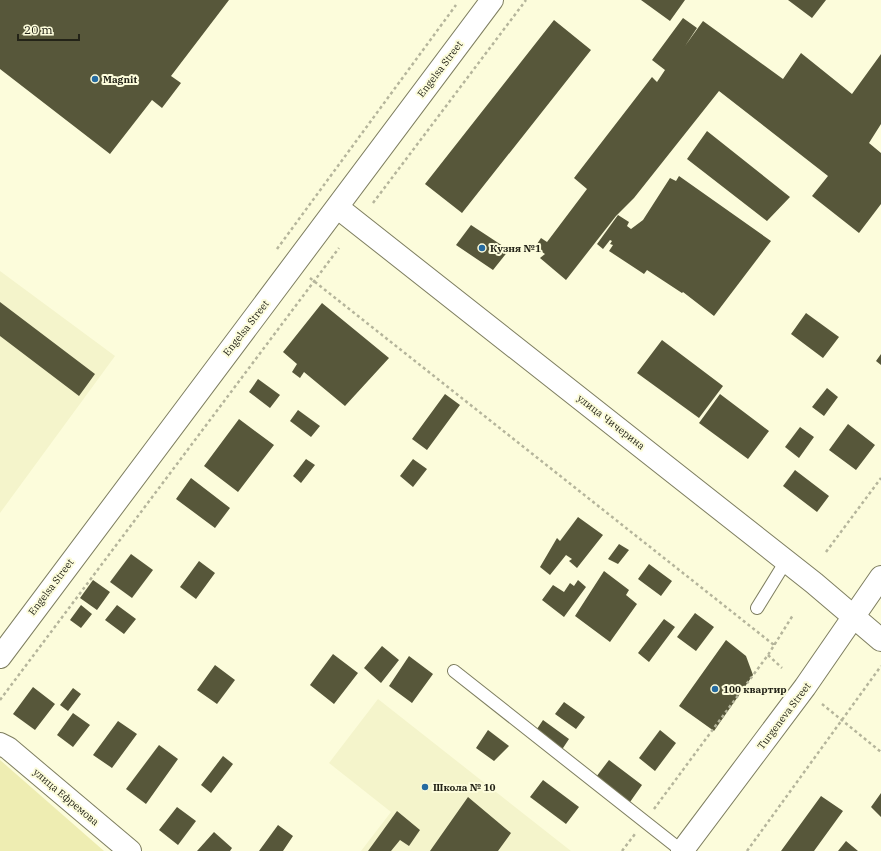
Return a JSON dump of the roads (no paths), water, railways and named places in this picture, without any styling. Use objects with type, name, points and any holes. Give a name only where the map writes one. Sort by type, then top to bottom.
[{"type":"street","name":"Engelsa Street","points":[[0,656],[492,0]]},
{"type":"street","name":"улица Чичерина","points":[[337,206],[786,561],[881,640]]},
{"type":"street","name":"Turgeneva Street","points":[[682,851],[805,687],[881,577]]},
{"type":"street","name":"улица Ефремова","points":[[3,743],[130,851]]},
{"type":"lane","points":[[757,608],[786,561]]},
{"type":"lane","points":[[454,671],[644,823],[682,851]]},
{"type":"place","name":"Magnit","points":[[95,79]]},
{"type":"place","name":"Кузня №1","points":[[482,248]]},
{"type":"place","name":"100 квартир","points":[[715,689]]},
{"type":"place","name":"Школа № 10","points":[[425,787]]}]
